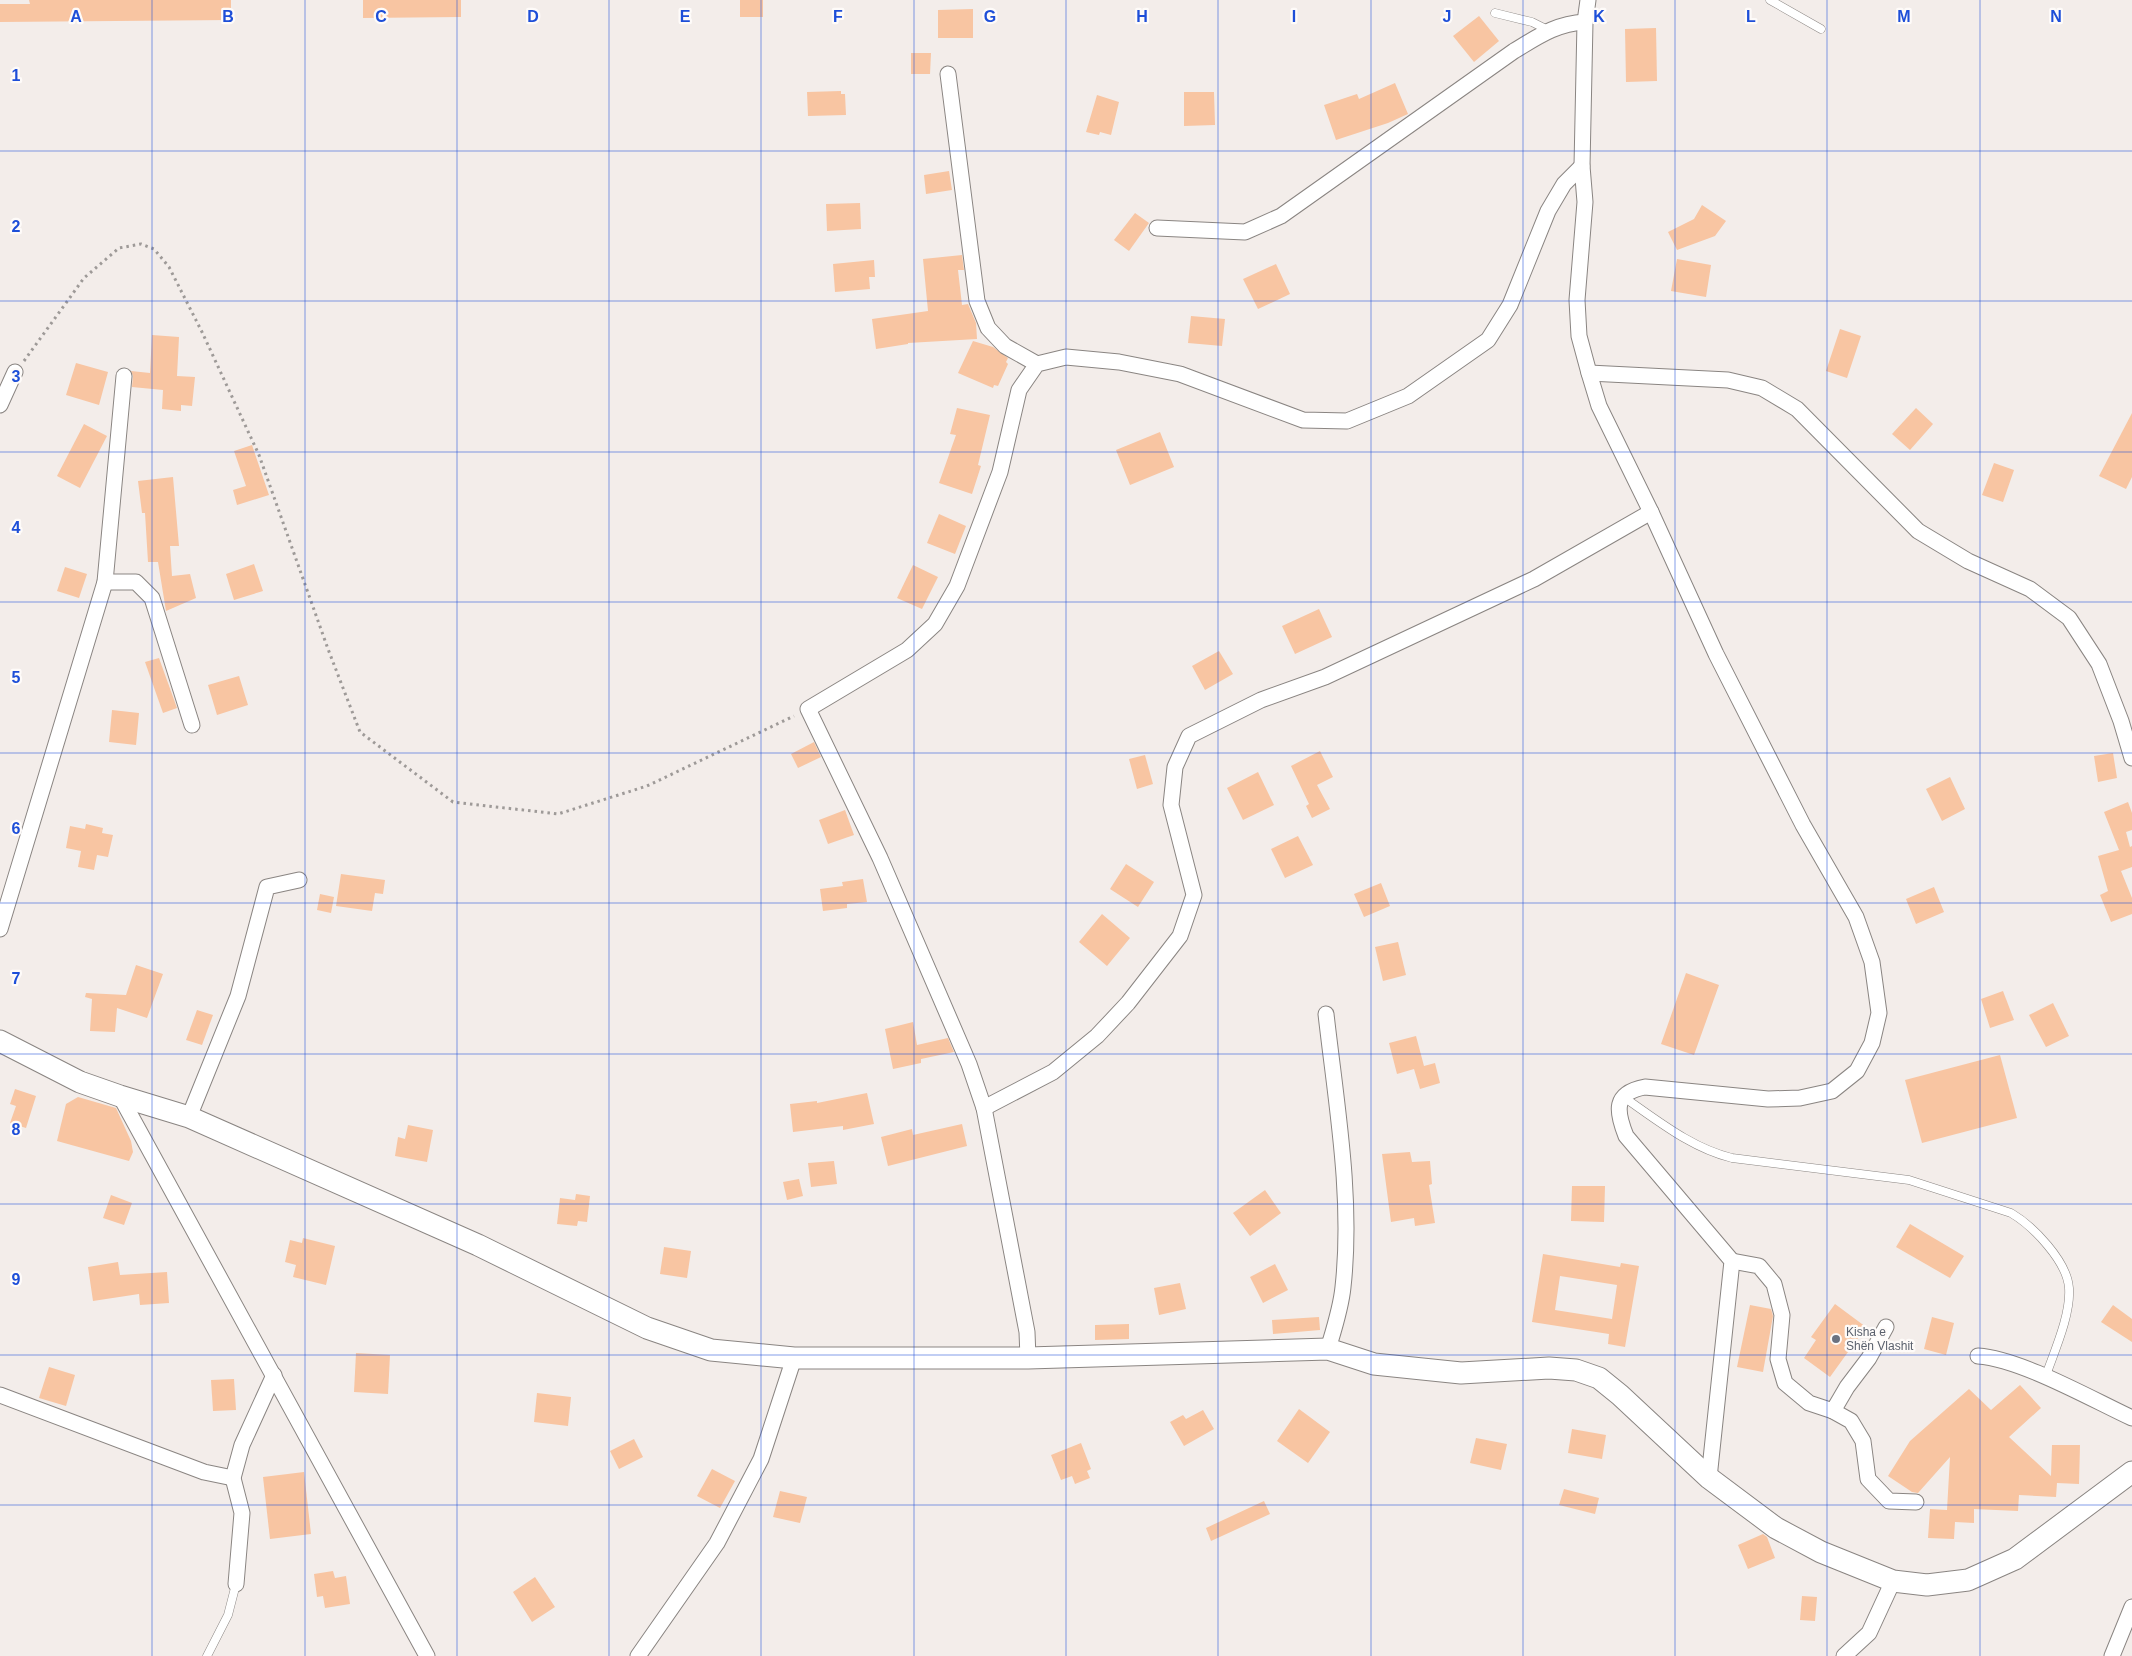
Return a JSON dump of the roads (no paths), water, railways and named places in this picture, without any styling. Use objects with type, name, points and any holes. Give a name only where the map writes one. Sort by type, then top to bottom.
[{"type":"street","points":[[1588,0],[1584,22],[1582,166],[1585,202],[1577,300],[1579,336],[1589,373],[1599,406],[1652,512],[1725,671],[1803,825],[1856,917],[1872,962],[1879,1014],[1872,1043],[1857,1070],[1832,1091],[1800,1098],[1768,1099],[1645,1087],[1632,1090],[1622,1096],[1619,1106],[1619,1118],[1626,1136],[1732,1261],[1759,1266],[1774,1284],[1782,1315],[1778,1358],[1785,1384],[1809,1403],[1833,1411],[1851,1421],[1862,1441],[1868,1479],[1889,1501],[1916,1502]]},
{"type":"street","points":[[1157,228],[1245,232],[1281,216],[1514,51],[1548,30],[1568,24],[1584,22]]},
{"type":"street","points":[[948,74],[977,301],[988,328],[1005,346],[1038,364]]},
{"type":"street","points":[[1028,1358],[1026,1332],[984,1108],[968,1064],[880,858],[808,709],[907,650],[935,624],[957,586],[1000,472],[1019,390],[1038,364],[1066,357],[1119,362],[1180,374],[1303,420],[1347,421],[1408,396],[1488,340],[1510,305],[1548,212],[1564,184],[1582,166]]},
{"type":"street","points":[[0,405],[16,372]]},
{"type":"street","points":[[1589,373],[1728,380],[1762,388],[1797,409],[1918,531],[1968,561],[2030,589],[2069,618],[2099,664],[2122,721],[2132,758]]},
{"type":"street","points":[[0,929],[105,582],[124,376]]},
{"type":"street","points":[[984,1108],[1053,1072],[1097,1036],[1128,1003],[1180,936],[1194,895],[1171,805],[1175,767],[1189,736],[1261,700],[1325,677],[1534,580],[1652,512]]},
{"type":"street","points":[[105,582],[136,582],[152,598],[192,725]]},
{"type":"street","points":[[189,1117],[238,996],[267,886],[299,880]]},
{"type":"street","points":[[1326,1014],[1344,1186],[1345,1261],[1343,1289],[1328,1349]]},
{"type":"street","points":[[0,1041],[80,1082],[189,1117],[478,1245],[647,1328],[711,1350],[794,1358],[1028,1358],[1328,1349],[1374,1364],[1461,1372],[1549,1368],[1576,1370],[1598,1378],[1620,1394],[1709,1478],[1776,1528],[1821,1552],[1893,1580],[1927,1585],[1968,1580],[2015,1559],[2132,1472]]},
{"type":"street","points":[[120,1096],[427,1656]]},
{"type":"street","points":[[1709,1478],[1732,1261]]},
{"type":"street","points":[[1833,1411],[1847,1387],[1869,1358],[1886,1327]]},
{"type":"street","points":[[1978,1356],[1992,1357],[2045,1378],[2132,1418]]},
{"type":"street","points":[[638,1656],[717,1543],[761,1459],[794,1358]]},
{"type":"street","points":[[236,1584],[242,1514],[233,1478],[242,1445],[274,1375]]},
{"type":"street","points":[[0,1395],[204,1472],[233,1478]]},
{"type":"street","points":[[1844,1656],[1869,1632],[1893,1580]]},
{"type":"street","points":[[2112,1656],[2132,1607]]},
{"type":"lane","points":[[1770,0],[1821,28]]},
{"type":"lane","points":[[1495,13],[1526,20],[1548,30]]},
{"type":"lane","points":[[1622,1096],[1697,1146],[1713,1153],[1732,1158],[1909,1180],[2011,1213],[2023,1220],[2051,1250],[2066,1277],[2069,1288],[2064,1324],[2045,1378]]},
{"type":"lane","points":[[207,1656],[228,1615],[236,1584]]},
{"type":"place","name":"Kisha e Shën Vlashit","points":[[1836,1339]]}]
